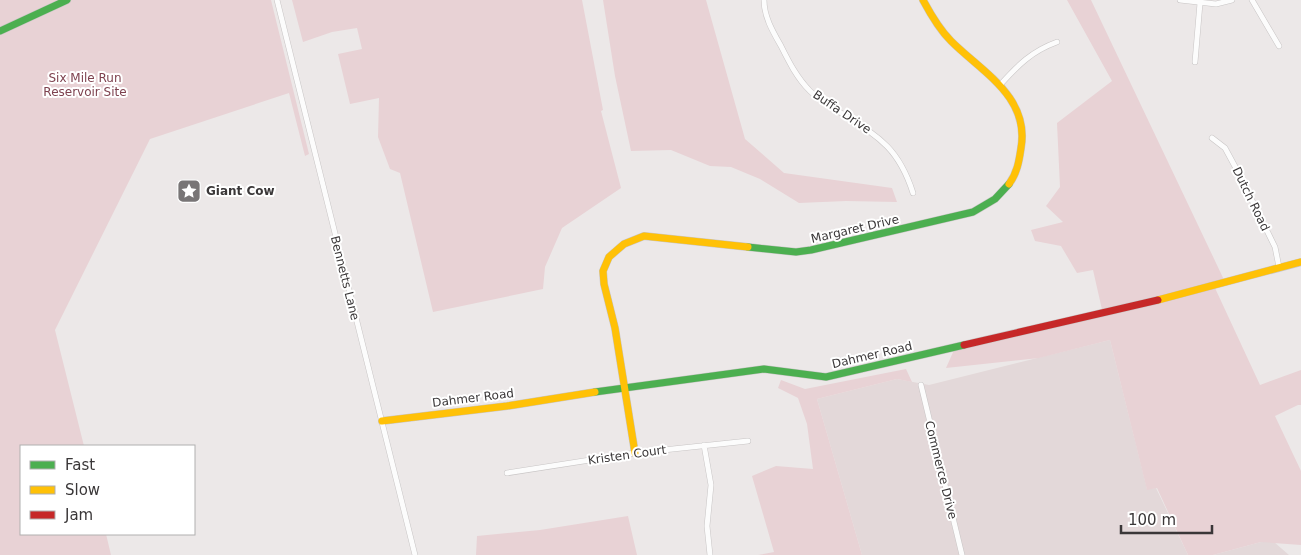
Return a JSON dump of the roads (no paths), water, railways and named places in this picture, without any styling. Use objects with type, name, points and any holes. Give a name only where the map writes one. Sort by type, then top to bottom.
[{"type":"street","points":[[0,31],[67,0]]},
{"type":"street","name":"Bennetts Lane","points":[[277,0],[415,555]]},
{"type":"street","name":"Buffa Drive","points":[[764,0],[766,17],[774,35],[800,79],[818,98],[879,136],[889,146],[903,168],[912,193]]},
{"type":"street","name":"Margaret Drive","points":[[635,453],[615,327],[603,273],[608,260],[620,246],[628,241],[644,236],[796,252],[973,212],[988,204],[1003,191],[1018,170],[1024,142],[1019,113],[1000,85],[948,38],[937,25],[923,0]]},
{"type":"street","points":[[1180,0],[1216,4],[1232,0]]},
{"type":"street","points":[[1252,0],[1279,46]]},
{"type":"street","points":[[1194,62],[1199,1]]},
{"type":"street","points":[[1000,85],[1030,54],[1057,42]]},
{"type":"street","name":"Dutch Road","points":[[1212,138],[1225,148],[1238,172],[1275,247],[1279,268]]},
{"type":"street","name":"Dahmer Road","points":[[382,421],[507,406],[625,387],[764,369],[826,377],[1157,300],[1301,262]]},
{"type":"street","name":"Commerce Drive","points":[[921,385],[962,555]]},
{"type":"street","name":"Kristen Court","points":[[507,473],[635,453],[748,441]]},
{"type":"street","points":[[704,446],[711,484],[707,526],[710,555]]},
{"type":"place","name":"Giant Cow","points":[[189,191]]},
{"type":"park label","name":"Six Mile Run Reservoir Site","points":[[85,85]]}]
